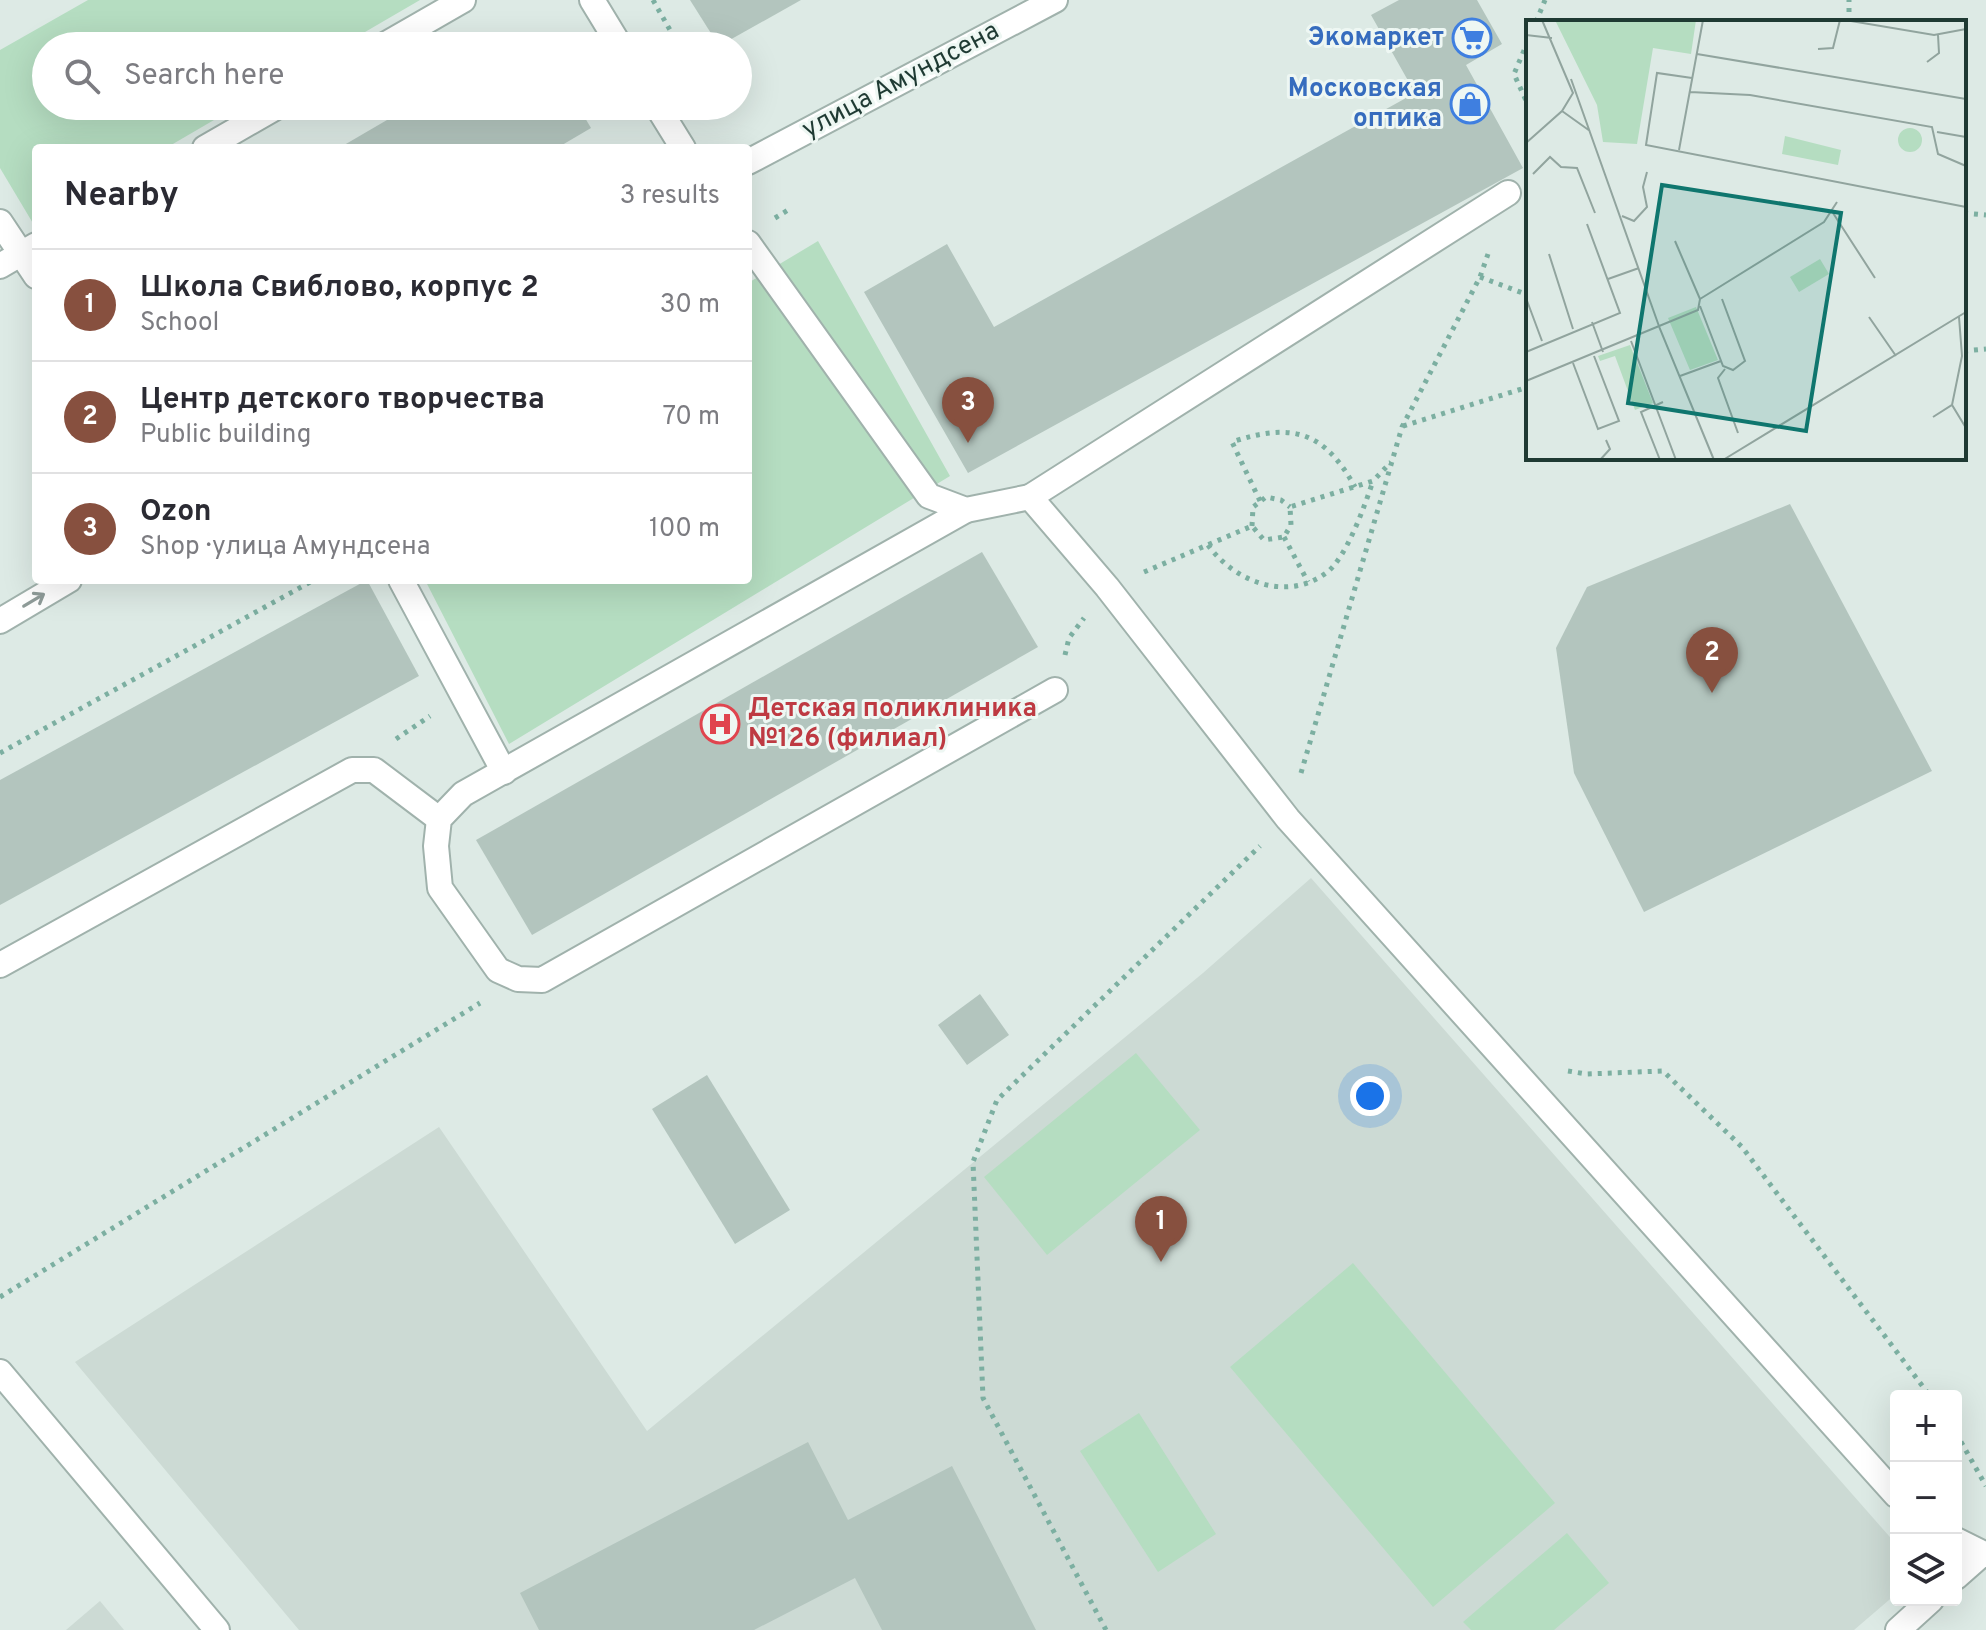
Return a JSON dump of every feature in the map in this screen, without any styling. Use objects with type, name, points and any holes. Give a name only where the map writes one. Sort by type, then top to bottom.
[{"type":"street","points":[[407,32],[463,0]]},
{"type":"street","points":[[592,0],[611,32]]},
{"type":"street","name":"улица Амундсена","points":[[752,160],[1055,0]]},
{"type":"street","points":[[212,144],[254,120]]},
{"type":"street","points":[[666,120],[681,144]]},
{"type":"street","points":[[1055,690],[542,980],[518,979],[498,970],[440,888],[436,846],[439,819],[463,794],[966,510],[1030,497],[1508,193]]},
{"type":"street","points":[[0,222],[32,271]]},
{"type":"street","points":[[752,249],[929,496],[966,510]]},
{"type":"street","points":[[1030,497],[1107,587],[1288,819],[1890,1488]]},
{"type":"street","points":[[0,621],[62,584]]},
{"type":"street","points":[[403,584],[504,772]]},
{"type":"street","points":[[0,965],[352,770],[374,770],[439,819]]},
{"type":"street","points":[[0,1372],[217,1630]]},
{"type":"street","points":[[1962,1543],[1984,1554],[1962,1572]]},
{"type":"street","points":[[1898,1630],[1924,1606]]},
{"type":"path","points":[[653,0],[671,32]]},
{"type":"path","points":[[1537,20],[1545,0]]},
{"type":"path","points":[[1526,46],[1514,74],[1526,101]]},
{"type":"path","points":[[1106,1630],[983,1398],[973,1162],[997,1100],[1288,819],[1402,427],[1480,277],[1508,193]]},
{"type":"path","points":[[1966,213],[1986,215]]},
{"type":"path","points":[[1480,277],[1526,294]]},
{"type":"path","points":[[1966,351],[1986,349]]},
{"type":"path","points":[[1402,427],[1526,388]]},
{"type":"path","points":[[1260,501],[1232,442],[1278,430],[1300,433],[1322,444],[1341,462],[1355,487]]},
{"type":"path","points":[[1208,545],[1222,564],[1246,581],[1284,587],[1308,582],[1328,573],[1360,521],[1373,481],[1392,461]]},
{"type":"path","points":[[1290,507],[1373,481]]},
{"type":"path","points":[[1266,497],[1281,500],[1290,507],[1291,525],[1284,537],[1264,540],[1252,526],[1253,507],[1266,497]]},
{"type":"path","points":[[1055,690],[1069,638],[1107,587],[1252,526]]},
{"type":"path","points":[[1284,537],[1308,582]]},
{"type":"path","points":[[0,753],[307,584]]},
{"type":"path","points":[[352,770],[437,711],[447,667]]},
{"type":"path","points":[[0,1297],[518,979]]},
{"type":"path","points":[[1504,1060],[1586,1074],[1663,1071],[1742,1147],[1925,1390]]},
{"type":"path","points":[[1962,1444],[1986,1486]]},
{"type":"shaded area","points":[[1311,878],[1890,1537],[1890,1599],[1854,1630],[299,1630],[75,1362],[439,1127],[647,1431],[1203,973]]},
{"type":"shaded area","points":[[100,1601],[124,1630],[66,1630]]},
{"type":"green space","points":[[88,0],[420,0],[365,32],[32,32],[32,120],[214,120],[173,144],[32,144],[32,222],[0,168],[0,50]]},
{"type":"green space","points":[[818,241],[950,476],[509,744],[427,584],[752,584],[752,281]]},
{"type":"green space","points":[[1136,1053],[1200,1130],[1047,1255],[984,1177]]},
{"type":"green space","points":[[1353,1263],[1555,1503],[1433,1607],[1230,1367]]},
{"type":"green space","points":[[1139,1413],[1216,1534],[1158,1572],[1080,1451]]},
{"type":"green space","points":[[1567,1533],[1609,1583],[1554,1630],[1471,1630],[1463,1622]]},
{"type":"building","points":[[690,0],[801,0],[744,32],[710,32]]},
{"type":"building","points":[[1399,0],[1477,0],[1502,44],[1466,65],[1523,168],[968,473],[864,292],[947,244],[994,327],[1415,93],[1371,15]]},
{"type":"building","points":[[387,120],[586,120],[591,128],[564,144],[346,144]]},
{"type":"building","points":[[1790,504],[1932,771],[1644,912],[1574,773],[1556,648],[1587,587]]},
{"type":"building","points":[[982,552],[1038,647],[532,935],[476,840]]},
{"type":"building","points":[[360,584],[369,584],[419,676],[0,905],[0,780]]},
{"type":"building","points":[[980,994],[1009,1035],[967,1065],[938,1025]]},
{"type":"building","points":[[707,1075],[790,1210],[735,1244],[652,1109]]},
{"type":"building","points":[[808,1442],[848,1520],[952,1466],[1036,1630],[882,1630],[855,1578],[754,1630],[539,1630],[520,1593]]},
{"type":"place","name":"Экомаркет","points":[[1472,38]]},
{"type":"place","name":"Московская оптика","points":[[1470,104]]},
{"type":"place","name":"Ozon","points":[[968,443]]},
{"type":"place","name":"Центр детского творчества","points":[[1712,693]]},
{"type":"place","name":"Детская поликлиника №126 (филиал)","points":[[720,724]]},
{"type":"place","name":"Школа Свиблово, корпус 2","points":[[1161,1262]]}]
